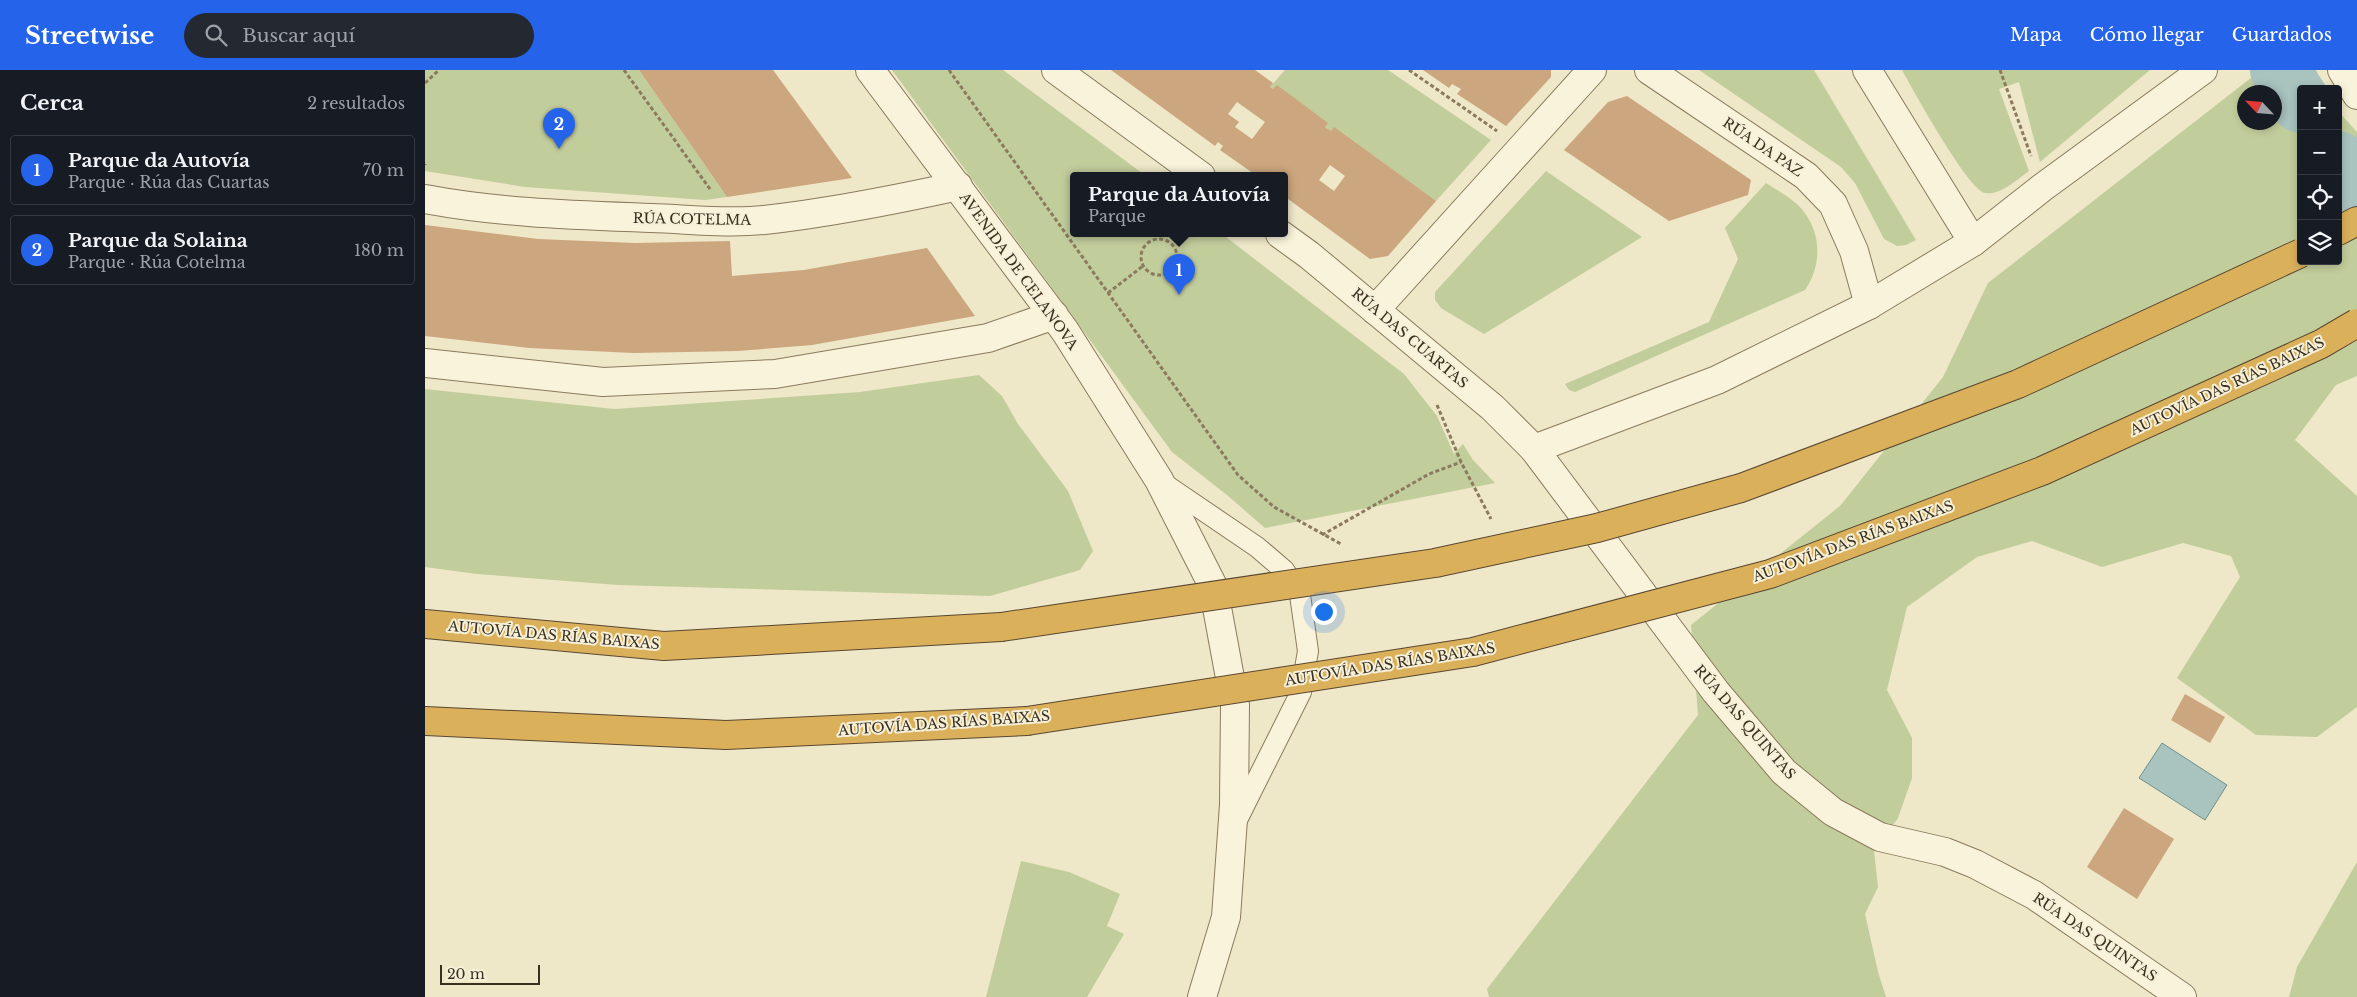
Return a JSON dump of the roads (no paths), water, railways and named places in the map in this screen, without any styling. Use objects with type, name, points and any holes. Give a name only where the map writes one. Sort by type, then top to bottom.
[{"type":"highway","points":[[2342,229],[2357,220]]},
{"type":"highway","name":"AUTOVÍA DAS RÍAS BAIXAS","points":[[425,624],[663,646],[1001,627],[1435,563],[1597,528],[1741,488],[2018,384],[2297,255]]},
{"type":"highway","name":"AUTOVÍA DAS RÍAS BAIXAS","points":[[425,722],[726,735],[1027,721],[1473,652],[1770,574],[2042,471],[2321,344],[2357,323]]},
{"type":"street","name":"AVENIDA DE CELANOVA","points":[[870,70],[1054,315],[1159,480],[1213,586],[1235,705],[1232,831],[1226,917],[1202,997]]},
{"type":"street","points":[[1056,70],[1196,172]]},
{"type":"street","points":[[1375,310],[1520,147],[1592,70]]},
{"type":"street","name":"RÚA DA PAZ","points":[[1649,70],[1806,176],[1833,204],[1854,251],[1869,305]]},
{"type":"street","points":[[1867,70],[1973,242]]},
{"type":"street","points":[[1534,449],[1717,380],[1869,305],[1973,242],[2203,70]]},
{"type":"street","points":[[2342,70],[2357,95]]},
{"type":"street","name":"RÚA COTELMA","points":[[425,199],[457,205],[549,214],[728,221],[762,220],[887,202],[957,186]]},
{"type":"street","name":"RÚA DAS CUARTAS","points":[[1284,237],[1309,254],[1493,408],[1534,449]]},
{"type":"street","points":[[425,363],[603,382],[775,374],[988,338],[1054,315]]},
{"type":"street","name":"RÚA DAS QUINTAS","points":[[1534,449],[1716,692],[1784,772],[1833,812],[1880,837],[1945,852],[1975,864],[2033,895],[2182,997]]},
{"type":"lane","points":[[1159,480],[1257,547],[1284,570],[1300,595],[1308,651],[1301,692],[1232,831]]},
{"type":"water","points":[[2162,743],[2227,785],[2205,820],[2139,778]]},
{"type":"waterway","points":[[2280,70],[2297,97]]},
{"type":"waterway","points":[[2342,167],[2357,190]]},
{"type":"place","name":"Parque da Solaina","points":[[559,149]]},
{"type":"place","name":"Parque da Autovía","points":[[1179,295]]}]
